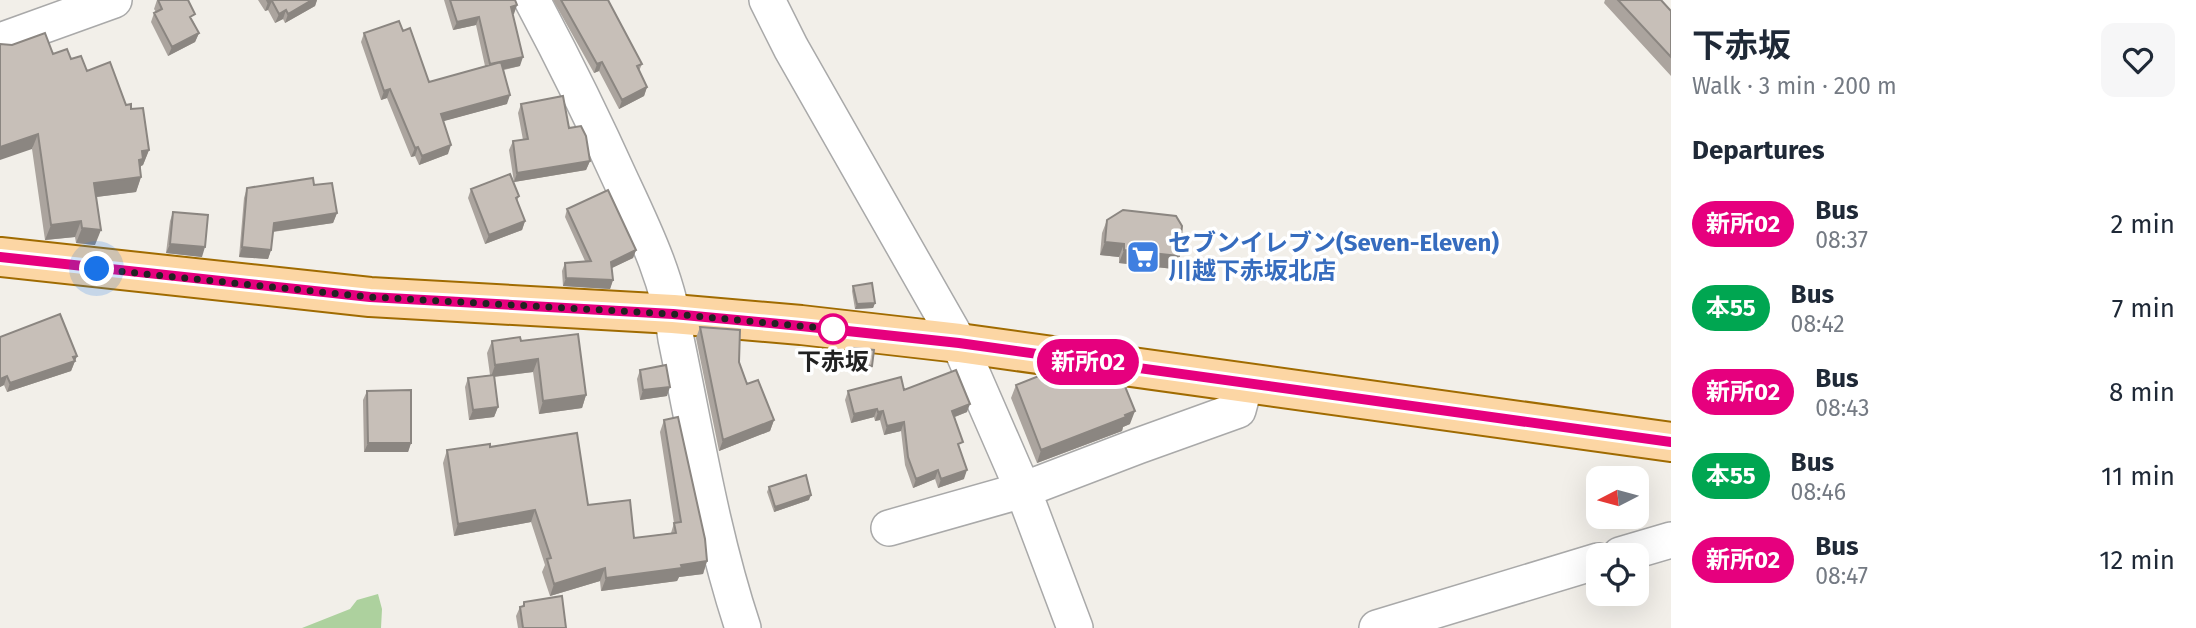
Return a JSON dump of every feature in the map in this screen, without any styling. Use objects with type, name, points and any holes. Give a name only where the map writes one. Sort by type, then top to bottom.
[{"type":"main road","points":[[0,257],[370,297],[673,314],[959,343],[1671,442]]},
{"type":"street","points":[[0,41],[114,0]]},
{"type":"street","points":[[532,0],[581,93],[664,281],[713,513],[743,628]]},
{"type":"street","points":[[767,0],[798,60],[959,343],[1023,490],[1076,628]]},
{"type":"street","points":[[889,528],[1023,490],[1238,410],[1245,384]]},
{"type":"street","points":[[1649,546],[1671,540]]},
{"type":"street","points":[[1377,628],[1586,565]]},
{"type":"green space","points":[[378,594],[382,609],[381,628],[302,628],[350,609],[357,600]]},
{"type":"building","points":[[158,0],[188,0],[195,14],[190,17],[199,33],[172,47],[154,13],[162,9]]},
{"type":"building","points":[[267,0],[312,0],[288,14],[286,10],[279,14],[272,1]]},
{"type":"building","points":[[450,0],[515,0],[517,5],[511,7],[523,57],[490,64],[479,17],[457,22]]},
{"type":"building","points":[[561,0],[608,0],[642,64],[637,66],[647,87],[622,100],[602,62],[597,64]]},
{"type":"building","points":[[1618,0],[1661,0],[1671,11],[1671,57]]},
{"type":"building","points":[[399,21],[403,31],[410,28],[429,82],[501,62],[510,95],[441,114],[451,145],[422,156],[418,147],[415,148],[390,89],[384,91],[364,33]]},
{"type":"building","points":[[45,33],[53,54],[67,49],[71,59],[81,56],[87,71],[110,62],[126,105],[131,104],[131,109],[143,108],[149,150],[142,151],[143,159],[139,160],[141,177],[94,183],[101,230],[82,228],[81,221],[51,225],[38,134],[0,147],[0,44],[12,45]]},
{"type":"building","points":[[563,96],[569,128],[581,126],[586,136],[590,161],[517,173],[513,141],[528,139],[521,104]]},
{"type":"building","points":[[510,174],[525,221],[489,235],[471,189]]},
{"type":"building","points":[[313,178],[314,185],[332,183],[337,213],[274,223],[271,250],[242,247],[247,188]]},
{"type":"building","points":[[608,190],[636,250],[611,262],[613,280],[566,278],[565,263],[591,261],[567,209]]},
{"type":"building","points":[[1123,210],[1176,216],[1182,226],[1179,256],[1124,250],[1124,244],[1105,242],[1107,220]]},
{"type":"building","points":[[173,212],[208,215],[205,247],[170,244]]},
{"type":"building","points":[[872,283],[875,303],[857,304],[853,286]]},
{"type":"building","points":[[60,314],[77,356],[73,357],[75,361],[10,383],[7,376],[0,379],[0,337]]},
{"type":"building","points":[[700,327],[740,330],[739,362],[747,384],[758,380],[774,420],[723,440]]},
{"type":"building","points":[[578,334],[586,395],[543,401],[538,359],[495,365],[492,341],[520,337],[521,341]]},
{"type":"building","points":[[853,348],[874,350],[872,366],[851,363]]},
{"type":"building","points":[[666,365],[670,387],[643,390],[640,370]]},
{"type":"building","points":[[1064,366],[1072,367],[1076,378],[1095,370],[1122,379],[1135,411],[1041,450],[1016,385]]},
{"type":"building","points":[[956,370],[970,404],[952,411],[963,442],[958,444],[967,470],[941,479],[938,470],[916,479],[908,457],[904,422],[887,426],[883,411],[878,412],[877,409],[854,414],[848,391],[901,377],[904,390]]},
{"type":"building","points":[[494,375],[498,407],[473,410],[468,378]]},
{"type":"building","points":[[411,390],[411,443],[368,443],[367,391]]},
{"type":"building","points":[[678,417],[705,539],[707,561],[681,565],[682,568],[606,578],[605,568],[554,584],[547,559],[551,558],[535,510],[458,524],[447,450],[490,444],[490,447],[577,433],[588,505],[630,500],[634,538],[676,533],[674,523],[681,522],[664,420]]},
{"type":"building","points":[[806,475],[811,495],[775,507],[769,487]]},
{"type":"building","points":[[562,596],[566,628],[523,628],[520,607],[524,606],[524,602]]},
{"type":"bus line","name":"新所02","points":[[0,257],[370,297],[673,314],[959,343],[1671,442]]},
{"type":"place","name":"セブンイレブン(Seven-Eleven) 川越下赤坂北店","points":[[1143,257]]},
{"type":"place","name":"下赤坂","points":[[833,329]]},
{"type":"route","points":[[97,269],[370,297],[673,314],[833,329]]}]
